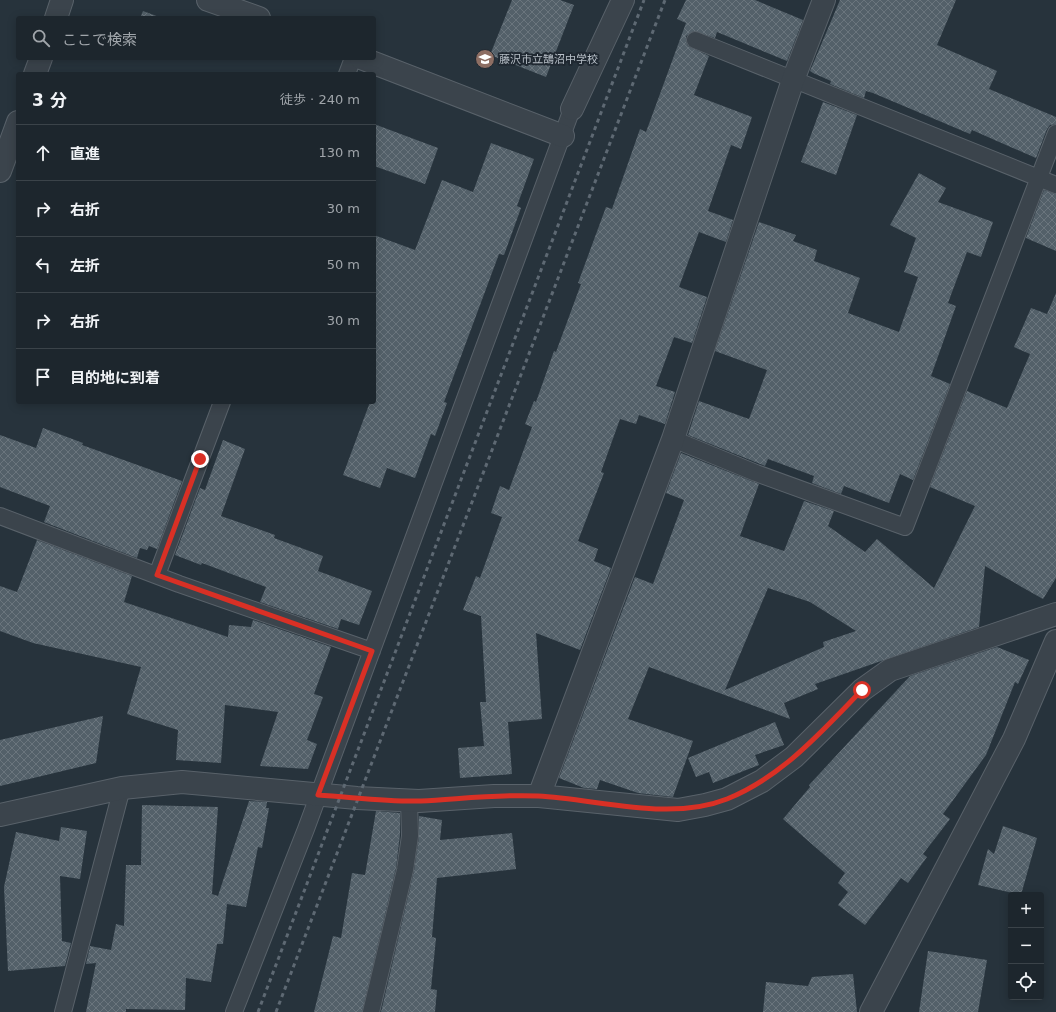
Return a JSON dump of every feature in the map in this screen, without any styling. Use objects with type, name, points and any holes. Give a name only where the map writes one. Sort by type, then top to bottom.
[{"type":"street","points":[[57,16],[62,0]]},
{"type":"street","points":[[208,0],[253,16]]},
{"type":"street","points":[[572,109],[624,0]]},
{"type":"street","points":[[539,796],[672,439],[793,80],[824,0]]},
{"type":"street","points":[[36,72],[40,60]]},
{"type":"street","points":[[366,60],[563,136]]},
{"type":"street","points":[[0,171],[16,127]]},
{"type":"street","points":[[0,815],[122,788],[182,782],[318,795],[409,800],[494,796],[539,796],[678,810],[727,799],[762,781],[794,757],[862,690],[890,670],[1056,614]]},
{"type":"street","points":[[871,1012],[1014,739],[1056,642]]},
{"type":"lane","points":[[695,40],[1056,185]]},
{"type":"lane","points":[[348,72],[352,60]]},
{"type":"lane","points":[[234,1012],[372,651],[572,109]]},
{"type":"lane","points":[[672,439],[756,473],[905,526],[1056,133]]},
{"type":"lane","points":[[157,575],[221,404]]},
{"type":"lane","points":[[0,516],[157,575],[372,651]]},
{"type":"lane","points":[[64,1012],[122,788]]},
{"type":"lane","points":[[371,1012],[405,870],[410,836],[409,800]]},
{"type":"building","points":[[512,0],[560,0],[574,5],[546,77],[490,55]]},
{"type":"building","points":[[686,0],[755,0],[803,20],[787,61],[717,32],[715,38],[694,31],[686,36],[688,46],[709,56],[694,95],[752,117],[741,149],[731,145],[708,211],[733,220],[726,242],[699,232],[679,287],[707,297],[692,343],[674,337],[656,386],[675,392],[665,424],[639,415],[636,424],[620,419],[601,472],[604,473],[578,541],[598,549],[594,561],[611,568],[580,650],[536,633],[542,719],[508,722],[512,774],[460,778],[458,748],[484,746],[480,702],[486,702],[481,616],[463,610],[476,576],[480,578],[502,517],[491,513],[500,486],[509,490],[532,427],[525,424],[534,401],[536,402],[554,351],[556,352],[581,284],[578,283],[606,207],[612,209],[640,129],[646,132],[686,23],[677,19]]},
{"type":"building","points":[[840,0],[956,0],[937,45],[997,71],[989,89],[1056,117],[1056,124],[1050,125],[1047,129],[1036,158],[972,130],[970,134],[873,93],[866,91],[864,98],[830,84],[831,81],[810,71]]},
{"type":"building","points":[[143,11],[157,16],[141,16]]},
{"type":"building","points":[[823,102],[857,115],[836,175],[801,162]]},
{"type":"building","points":[[376,125],[438,148],[425,184],[376,167]]},
{"type":"building","points":[[491,143],[534,159],[517,206],[521,208],[504,255],[499,254],[444,402],[447,403],[435,436],[431,434],[415,478],[387,468],[380,488],[343,475],[369,404],[376,404],[376,236],[415,250],[442,180],[473,192]]},
{"type":"building","points":[[919,173],[946,188],[938,202],[993,222],[981,257],[967,252],[948,303],[956,306],[931,376],[950,384],[913,480],[900,474],[889,503],[844,486],[841,494],[812,483],[814,476],[768,459],[765,466],[688,435],[699,401],[749,419],[767,370],[715,351],[759,222],[796,235],[793,241],[817,250],[814,261],[860,278],[848,313],[899,332],[918,277],[904,272],[916,238],[890,225]]},
{"type":"building","points":[[1044,190],[1056,194],[1056,251],[1026,238]]},
{"type":"building","points":[[1056,293],[1056,578],[1043,599],[985,566],[979,627],[815,684],[818,689],[784,703],[790,719],[649,667],[628,719],[693,741],[673,797],[638,793],[600,780],[597,789],[584,788],[559,778],[635,577],[653,584],[684,500],[666,493],[681,453],[759,484],[740,536],[784,551],[804,501],[834,511],[828,526],[865,552],[877,539],[934,588],[975,506],[930,487],[967,391],[1007,408],[1030,354],[1014,347],[1031,308],[1047,314]],"holes":[[[768,588],[810,602],[856,631],[823,642],[824,647],[725,690]]]},
{"type":"building","points":[[43,428],[83,443],[82,445],[182,481],[157,549],[149,546],[147,550],[140,548],[137,558],[44,522],[50,506],[0,487],[0,435],[36,448]]},
{"type":"building","points":[[223,440],[245,449],[221,516],[275,535],[274,538],[323,556],[318,571],[372,591],[359,625],[341,619],[338,629],[260,602],[266,587],[202,563],[201,565],[175,555],[200,488],[205,490]]},
{"type":"building","points":[[37,540],[132,576],[124,602],[228,637],[229,625],[251,627],[253,620],[331,647],[314,694],[323,697],[307,740],[317,744],[308,769],[260,766],[278,712],[225,705],[221,763],[176,760],[178,730],[127,714],[141,667],[33,643],[0,631],[0,586],[17,592]]},
{"type":"building","points":[[997,647],[1029,660],[1018,684],[1015,682],[986,755],[943,814],[950,819],[923,854],[927,857],[908,883],[901,878],[865,925],[838,905],[848,892],[838,883],[845,873],[783,819],[810,787],[809,785],[910,676]]},
{"type":"building","points":[[103,716],[96,763],[0,786],[0,740]]},
{"type":"building","points":[[775,722],[784,745],[755,755],[759,765],[713,783],[709,772],[696,777],[688,758]]},
{"type":"building","points":[[249,801],[267,802],[266,808],[269,808],[262,848],[258,847],[246,907],[227,904],[223,944],[217,944],[211,982],[186,978],[185,1010],[126,1009],[126,1012],[86,1012],[96,963],[86,964],[90,946],[111,950],[116,924],[124,926],[126,865],[141,865],[142,805],[218,807],[212,894],[218,896]]},
{"type":"building","points":[[376,811],[400,813],[400,835],[396,868],[362,1012],[314,1012],[333,936],[341,938],[352,873],[365,875]]},
{"type":"building","points":[[419,816],[442,820],[440,840],[512,833],[516,869],[437,878],[432,937],[436,938],[431,989],[437,990],[435,1012],[381,1012],[414,871],[419,837]]},
{"type":"building","points":[[1003,826],[1037,838],[1022,892],[1008,892],[978,885],[988,849],[994,854]]},
{"type":"building","points":[[61,827],[87,831],[80,879],[60,876],[62,941],[71,943],[65,966],[8,971],[4,887],[16,832],[59,841]]},
{"type":"building","points":[[928,951],[987,960],[978,1012],[919,1012]]},
{"type":"building","points":[[853,974],[857,1012],[763,1012],[766,982],[808,986],[812,977]]},
{"type":"railway","points":[[258,1012],[644,0]]},
{"type":"railway","points":[[276,1012],[665,0]]},
{"type":"place","name":"藤沢市立鵠沼中学校","points":[[485,59]]},
{"type":"route","points":[[200,459],[157,575],[372,651],[318,795],[419,801],[494,796],[539,796],[678,810],[705,805],[727,799],[762,781],[794,757],[862,690]]}]
